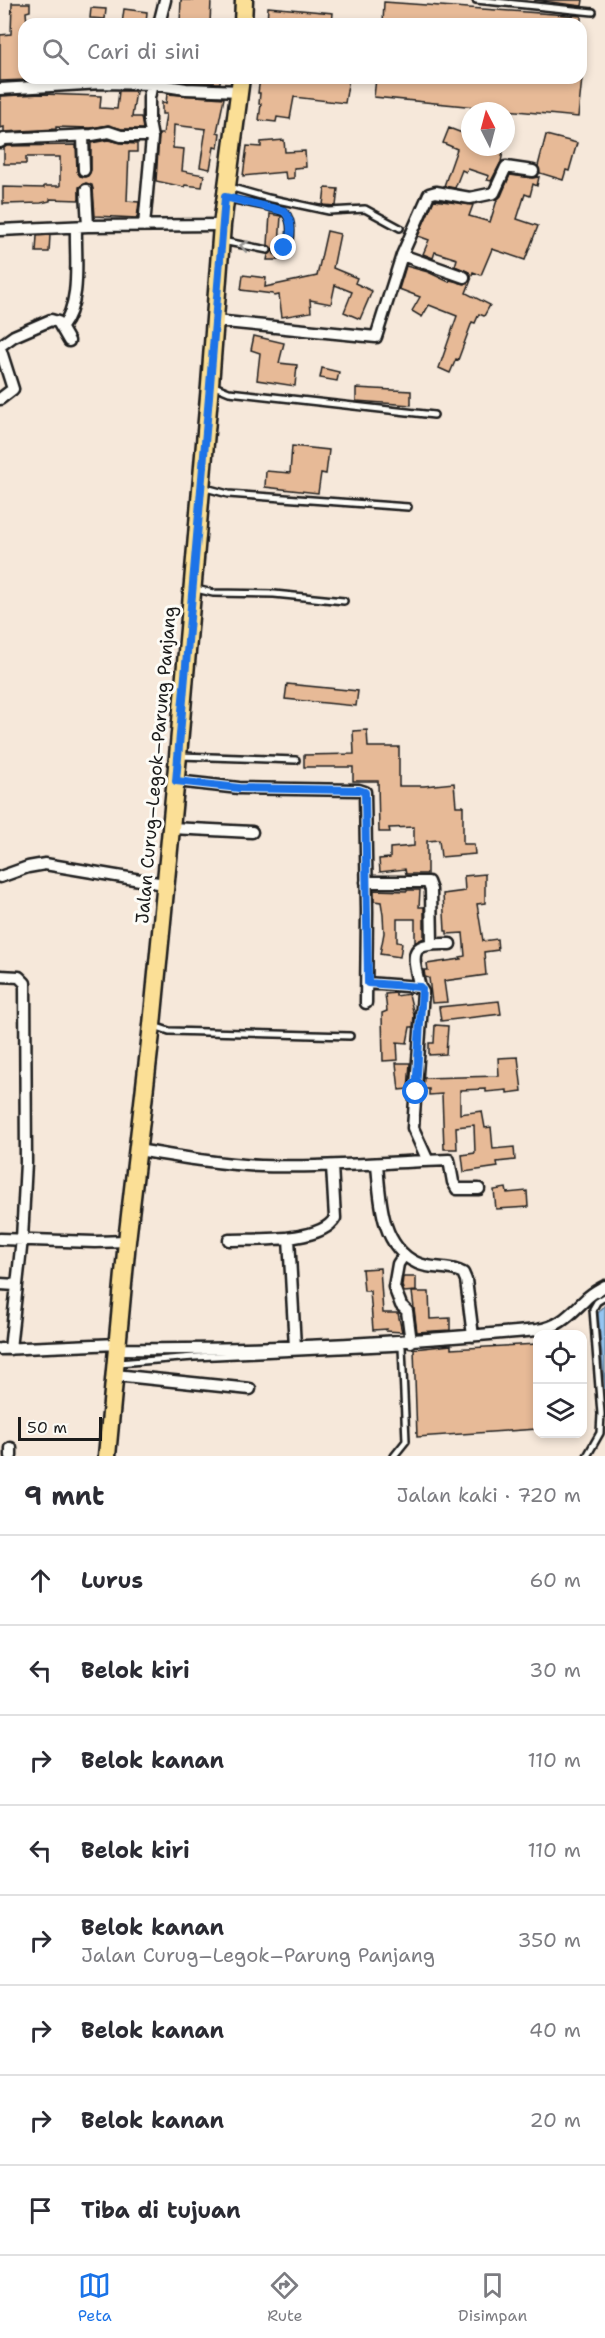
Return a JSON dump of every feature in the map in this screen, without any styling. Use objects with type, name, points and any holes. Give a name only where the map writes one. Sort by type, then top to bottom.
[{"type":"main road","points":[[243,18],[244,0]]},
{"type":"main road","name":"Jalan Curug–Legok–Parung Panjang","points":[[107,1456],[127,1241],[152,1025],[164,884],[176,781],[225,192],[241,85]]},
{"type":"street","points":[[160,18],[165,0]]},
{"type":"street","points":[[0,89],[32,84]]},
{"type":"street","points":[[144,226],[151,136],[149,98],[152,84]]},
{"type":"street","points":[[165,84],[186,89],[241,85]]},
{"type":"street","points":[[0,142],[4,139],[83,136],[109,132],[121,136],[151,136]]},
{"type":"street","points":[[83,136],[84,170]]},
{"type":"street","points":[[216,321],[376,337],[402,255],[429,194],[436,192],[470,198],[491,195],[496,192],[506,167],[533,171]]},
{"type":"street","points":[[86,190],[88,226]]},
{"type":"street","points":[[0,230],[144,226],[221,233]]},
{"type":"street","points":[[62,327],[69,319],[73,298],[76,228]]},
{"type":"street","points":[[402,255],[464,277]]},
{"type":"street","points":[[0,399],[14,389],[0,347],[14,336],[51,320],[55,320],[62,327],[69,341]]},
{"type":"street","points":[[176,781],[239,788],[359,790],[365,792],[368,983],[366,1003]]},
{"type":"street","points":[[171,828],[252,832]]},
{"type":"street","points":[[0,877],[28,867],[45,864],[164,884]]},
{"type":"street","points":[[366,882],[428,882],[431,890],[432,944]]},
{"type":"street","points":[[428,1161],[413,1128],[423,992],[420,987],[415,957],[421,946],[450,944]]},
{"type":"street","points":[[0,976],[19,977],[25,982],[26,1162],[22,1239],[5,1349],[117,1358],[250,1389]]},
{"type":"street","points":[[368,983],[420,987]]},
{"type":"street","points":[[138,1150],[226,1164],[333,1166],[449,1160],[453,1182],[457,1189],[479,1189]]},
{"type":"street","points":[[377,1164],[383,1217],[396,1244],[404,1255],[417,1263],[463,1273],[466,1280],[473,1336]]},
{"type":"street","points":[[229,1240],[289,1238],[315,1232],[333,1222],[335,1218],[333,1166]]},
{"type":"street","points":[[289,1238],[295,1347]]},
{"type":"street","points":[[0,1239],[127,1241]]},
{"type":"street","points":[[404,1255],[398,1264],[394,1287],[401,1305],[407,1311],[411,1342]]},
{"type":"street","points":[[0,1284],[16,1285]]},
{"type":"street","points":[[117,1358],[202,1350],[411,1342],[549,1328],[567,1318],[586,1298],[605,1286]]},
{"type":"lane","points":[[476,0],[593,12]]},
{"type":"lane","points":[[225,192],[268,198],[329,211],[365,209],[400,228]]},
{"type":"lane","points":[[225,192],[284,211],[290,221],[290,237],[288,244],[278,251]]},
{"type":"lane","points":[[221,233],[268,250]]},
{"type":"lane","points":[[210,385],[229,392],[434,415]]},
{"type":"lane","points":[[201,486],[228,494],[408,507]]},
{"type":"lane","points":[[191,587],[213,593],[274,594],[344,601]]},
{"type":"lane","points":[[178,756],[296,760]]},
{"type":"lane","points":[[152,1025],[169,1031],[350,1036]]},
{"type":"lane","points":[[587,1456],[600,1433],[601,1414],[593,1309],[597,1302],[605,1298]]},
{"type":"lane","points":[[117,1358],[145,1362],[194,1356],[402,1347],[406,1441],[394,1456]]},
{"type":"water","points":[[605,1305],[605,1390],[598,1313]]},
{"type":"building","points":[[181,0],[211,0],[210,18],[180,18]]},
{"type":"building","points":[[534,0],[583,0],[582,6]]},
{"type":"building","points":[[384,2],[581,16],[581,18],[383,18]]},
{"type":"building","points":[[12,3],[30,3],[30,11],[26,12],[26,18],[18,18],[18,80],[0,81],[0,35],[11,34]]},
{"type":"building","points":[[268,7],[333,13],[333,18],[267,18]]},
{"type":"building","points":[[91,8],[106,9],[105,18],[90,18]]},
{"type":"building","points":[[124,9],[147,12],[146,18],[123,18]]},
{"type":"building","points":[[259,84],[348,84],[345,103],[294,97],[290,119],[277,117],[276,122],[259,120],[261,104],[259,104],[260,93],[258,93]]},
{"type":"building","points":[[375,84],[581,84],[578,117],[515,111],[515,102],[461,102],[461,106],[374,97]]},
{"type":"building","points":[[119,91],[136,91],[132,117],[141,117],[143,129],[122,129],[108,125],[91,128],[56,127],[56,129],[4,132],[4,127],[0,128],[0,96],[42,94],[101,96],[100,108],[117,109]]},
{"type":"building","points":[[167,94],[224,98],[217,132],[220,133],[218,148],[214,147],[210,169],[200,167],[206,129],[174,125],[173,148],[184,149],[182,171],[204,175],[202,187],[185,185],[184,187],[156,181],[159,134],[163,134],[166,114],[162,114],[162,102],[166,103]]},
{"type":"building","points":[[449,128],[461,133],[461,156],[502,156],[491,181],[487,180],[489,176],[468,169],[466,172],[462,170],[455,188],[444,186],[457,149],[443,143]]},
{"type":"building","points":[[546,135],[577,143],[569,171],[566,170],[563,180],[540,173],[538,166]]},
{"type":"building","points":[[108,140],[137,144],[137,152],[129,152],[127,201],[139,202],[137,218],[95,216],[92,185],[86,183],[79,187],[79,200],[50,199],[50,201],[41,203],[3,204],[3,187],[60,186],[60,157],[26,157],[26,164],[4,164],[4,148],[7,146],[76,145],[77,171],[80,176],[85,177],[91,170],[91,143]]},
{"type":"building","points":[[284,140],[285,152],[305,151],[306,167],[294,168],[294,178],[286,179],[285,172],[243,176],[247,146],[261,147],[261,142]]},
{"type":"building","points":[[510,175],[539,177],[537,186],[533,184],[530,196],[525,194],[517,219],[538,226],[525,260],[492,249],[481,275],[473,272],[471,278],[469,272],[455,266],[457,259],[435,252],[433,258],[423,254],[429,240],[418,236],[434,200],[473,205],[469,216],[490,222],[497,200]]},
{"type":"building","points":[[325,188],[338,189],[336,206],[323,205]]},
{"type":"building","points":[[270,214],[281,216],[279,245],[273,250],[268,245]]},
{"type":"building","points":[[327,231],[340,234],[333,268],[357,278],[355,283],[372,291],[360,319],[344,312],[352,292],[335,285],[331,304],[310,300],[311,312],[282,317],[279,295],[241,290],[243,275],[266,278],[265,287],[317,276]]},
{"type":"building","points":[[50,235],[49,252],[36,252],[37,236]]},
{"type":"building","points":[[273,250],[278,260],[267,260],[268,255]]},
{"type":"building","points":[[406,266],[428,272],[449,282],[450,280],[465,284],[471,280],[466,293],[490,305],[484,316],[479,314],[475,323],[472,322],[458,360],[456,359],[450,373],[439,368],[457,316],[429,305],[422,317],[412,311],[420,297],[399,289]]},
{"type":"building","points":[[254,336],[284,343],[279,363],[297,365],[295,386],[257,380],[260,353],[251,350]]},
{"type":"building","points":[[322,368],[339,372],[337,381],[320,378]]},
{"type":"building","points":[[356,388],[411,391],[411,405],[356,401]]},
{"type":"building","points":[[292,446],[329,450],[326,474],[321,473],[318,493],[265,487],[266,471],[290,473]]},
{"type":"building","points":[[287,684],[358,691],[356,706],[285,699]]},
{"type":"building","points":[[367,730],[368,747],[399,747],[399,786],[454,783],[456,806],[463,806],[463,844],[474,844],[475,854],[441,857],[439,840],[427,841],[427,874],[406,874],[405,869],[380,872],[379,859],[390,858],[390,848],[414,846],[414,827],[389,828],[390,832],[379,832],[378,781],[353,781],[353,767],[304,767],[304,755],[354,754],[353,731]]},
{"type":"building","points":[[485,874],[485,903],[477,904],[483,941],[497,939],[498,950],[484,952],[486,975],[444,981],[447,1002],[432,1003],[429,978],[425,977],[424,970],[428,970],[427,964],[461,959],[460,957],[465,956],[463,933],[447,934],[445,931],[443,894],[465,891],[464,876]]},
{"type":"building","points":[[374,890],[420,890],[419,907],[424,907],[424,938],[415,943],[415,919],[397,919],[397,942],[402,943],[400,957],[380,954],[384,933],[383,915],[381,902],[374,901]]},
{"type":"building","points":[[396,993],[396,996],[409,994],[414,1015],[413,1027],[410,1027],[407,1043],[397,1042],[398,1060],[383,1061],[382,1013],[387,1011],[385,994]]},
{"type":"building","points":[[499,1001],[501,1014],[441,1021],[439,1007]]},
{"type":"building","points":[[435,1025],[448,1026],[446,1054],[429,1055],[429,1043],[434,1043]]},
{"type":"building","points":[[518,1057],[522,1091],[507,1093],[507,1090],[486,1092],[486,1089],[460,1090],[460,1114],[482,1111],[485,1128],[491,1127],[493,1149],[514,1147],[515,1160],[497,1162],[498,1167],[464,1172],[462,1155],[475,1153],[474,1125],[456,1127],[457,1149],[444,1149],[442,1094],[429,1095],[429,1089],[423,1089],[424,1078],[499,1076],[498,1058]]},
{"type":"building","points":[[396,1063],[410,1063],[408,1089],[399,1090]]},
{"type":"building","points":[[506,1188],[507,1193],[527,1191],[528,1207],[496,1209],[494,1190]]},
{"type":"building","points":[[380,1268],[383,1313],[398,1313],[402,1332],[386,1331],[387,1329],[373,1330],[370,1291],[364,1291],[362,1269]]},
{"type":"building","points":[[403,1277],[416,1277],[416,1291],[404,1292]]},
{"type":"building","points":[[412,1292],[429,1292],[430,1319],[450,1318],[450,1330],[417,1332]]},
{"type":"building","points":[[533,1344],[533,1429],[417,1437],[414,1349],[451,1345],[451,1349]]},
{"type":"route","points":[[284,248],[290,241],[290,221],[284,211],[225,197],[176,781],[239,788],[359,790],[365,792],[368,983],[422,989],[416,1092]]}]
